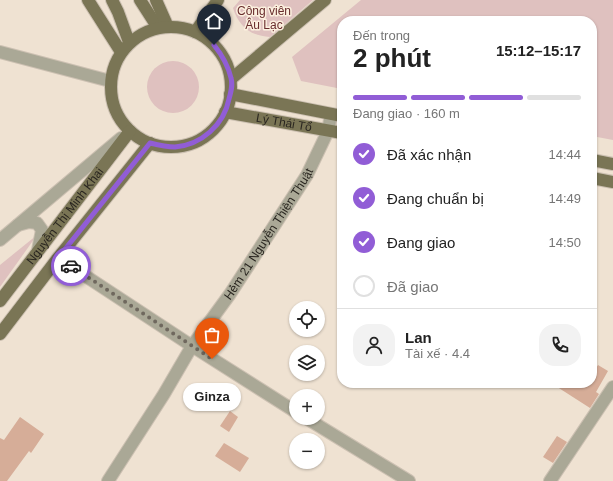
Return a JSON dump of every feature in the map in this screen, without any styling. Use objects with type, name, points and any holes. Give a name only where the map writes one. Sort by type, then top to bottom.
[{"type":"main road","points":[[88,0],[121,52]]},
{"type":"main road","points":[[112,0],[130,42]]},
{"type":"main road","points":[[140,0],[163,27]]},
{"type":"main road","points":[[156,0],[163,27]]},
{"type":"main road","points":[[195,32],[218,0]]},
{"type":"main road","points":[[231,79],[325,0]]},
{"type":"main road","points":[[163,27],[177,27],[195,32],[214,45],[227,64],[231,79],[230,94],[225,112],[210,132],[194,142],[175,147],[150,143],[130,131],[115,110],[111,96],[110,81],[112,71],[121,52],[130,42],[141,34],[163,27]]},
{"type":"main road","name":"Lý Thái Tổ","points":[[230,94],[336,115]]},
{"type":"main road","name":"Lý Thái Tổ","points":[[225,112],[337,132]]},
{"type":"main road","name":"Nguyễn Thị Minh Khai","points":[[0,301],[130,131]]},
{"type":"main road","name":"Nguyễn Thị Minh Khai","points":[[0,334],[58,258],[150,143]]},
{"type":"main road","points":[[597,161],[613,164]]},
{"type":"main road","points":[[597,179],[613,182]]},
{"type":"street","points":[[0,52],[110,81]]},
{"type":"street","name":"Hẻm 21 Nguyễn Thiện Thuật","points":[[108,481],[164,394],[192,346],[230,294],[307,175],[336,115]]},
{"type":"street","points":[[0,240],[130,131]]},
{"type":"street","points":[[17,225],[29,222],[38,224],[42,230],[38,250]]},
{"type":"street","points":[[58,258],[289,408]]},
{"type":"street","points":[[550,481],[613,387]]},
{"type":"street","points":[[317,425],[409,481]]},
{"type":"green space","name":"Công viên Âu Lạc","points":[[240,0],[313,0],[270,37],[257,35],[242,25],[233,8]]},
{"type":"green space","points":[[361,0],[613,0],[613,140],[597,137],[597,16],[342,16]]},
{"type":"green space","points":[[337,20],[337,88],[301,81],[292,57]]},
{"type":"green space","points":[[173,61],[187,65],[195,73],[199,87],[195,101],[187,109],[173,113],[159,109],[151,101],[147,87],[151,73],[159,65]]},
{"type":"green space","points":[[37,235],[0,287],[0,265]]},
{"type":"building","points":[[598,365],[608,371],[596,392],[599,394],[590,408],[559,388],[597,388]]},
{"type":"building","points":[[230,411],[238,417],[229,432],[220,426]]},
{"type":"building","points":[[20,417],[44,434],[31,453],[29,451],[7,481],[0,481],[0,438],[4,440]]},
{"type":"building","points":[[557,436],[567,442],[553,463],[543,457]]},
{"type":"building","points":[[224,443],[249,458],[240,472],[215,456]]},
{"type":"way so far","points":[[71,266],[212,359]]},
{"type":"place","name":"Ginza","points":[[212,359]]},
{"type":"route","points":[[71,266],[58,258],[150,143],[175,147],[188,144],[200,139],[210,132],[218,123],[225,112],[232,86],[227,64],[214,45]]}]
